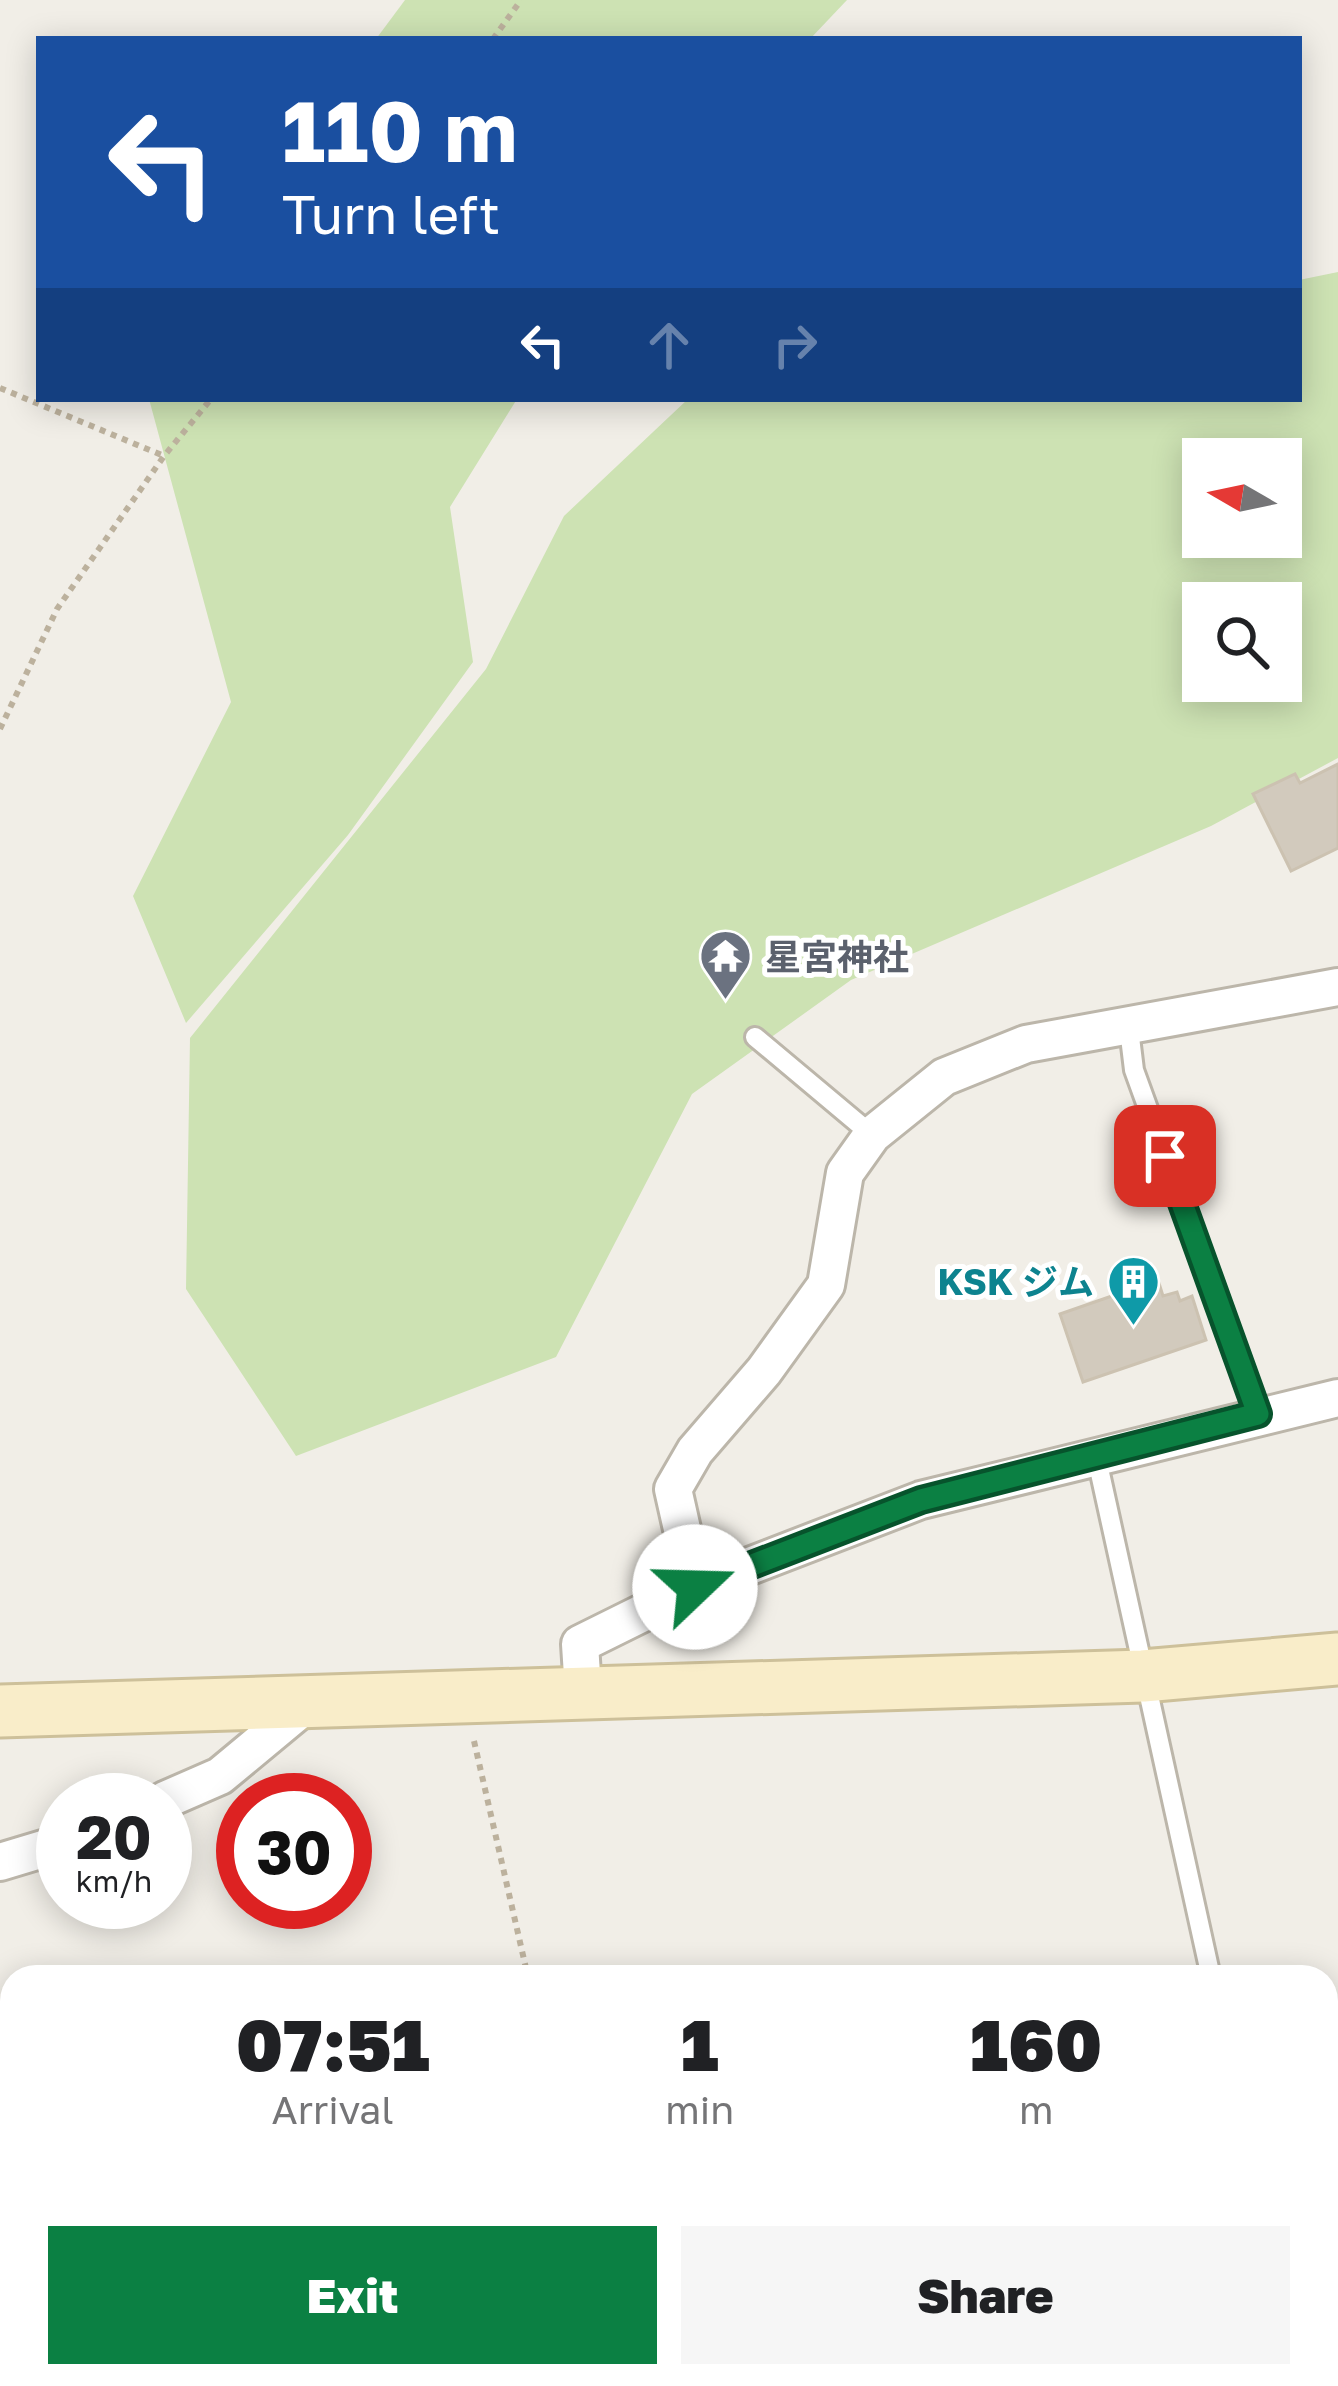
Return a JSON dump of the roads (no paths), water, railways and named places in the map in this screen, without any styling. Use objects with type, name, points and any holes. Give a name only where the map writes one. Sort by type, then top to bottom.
[{"type":"street","points":[[695,1587],[673,1489],[695,1451],[826,1285],[845,1173],[872,1135],[944,1077],[1026,1044],[1129,1029],[1338,987]]},
{"type":"street","points":[[583,1691],[580,1644],[695,1587],[921,1500],[1338,1398]]},
{"type":"street","points":[[0,1711],[1143,1676],[1338,1659]]},
{"type":"street","points":[[192,1788],[220,1776],[308,1703]]},
{"type":"street","points":[[0,1862],[36,1851]]},
{"type":"lane","points":[[1129,1029],[1134,1070],[1258,1414]]},
{"type":"lane","points":[[754,1037],[872,1135]]},
{"type":"lane","points":[[1096,1455],[1207,1965]]},
{"type":"place","name":"星宮神社","points":[[726,1002]]},
{"type":"place","name":"KSK ジム","points":[[1133,1327]]}]
